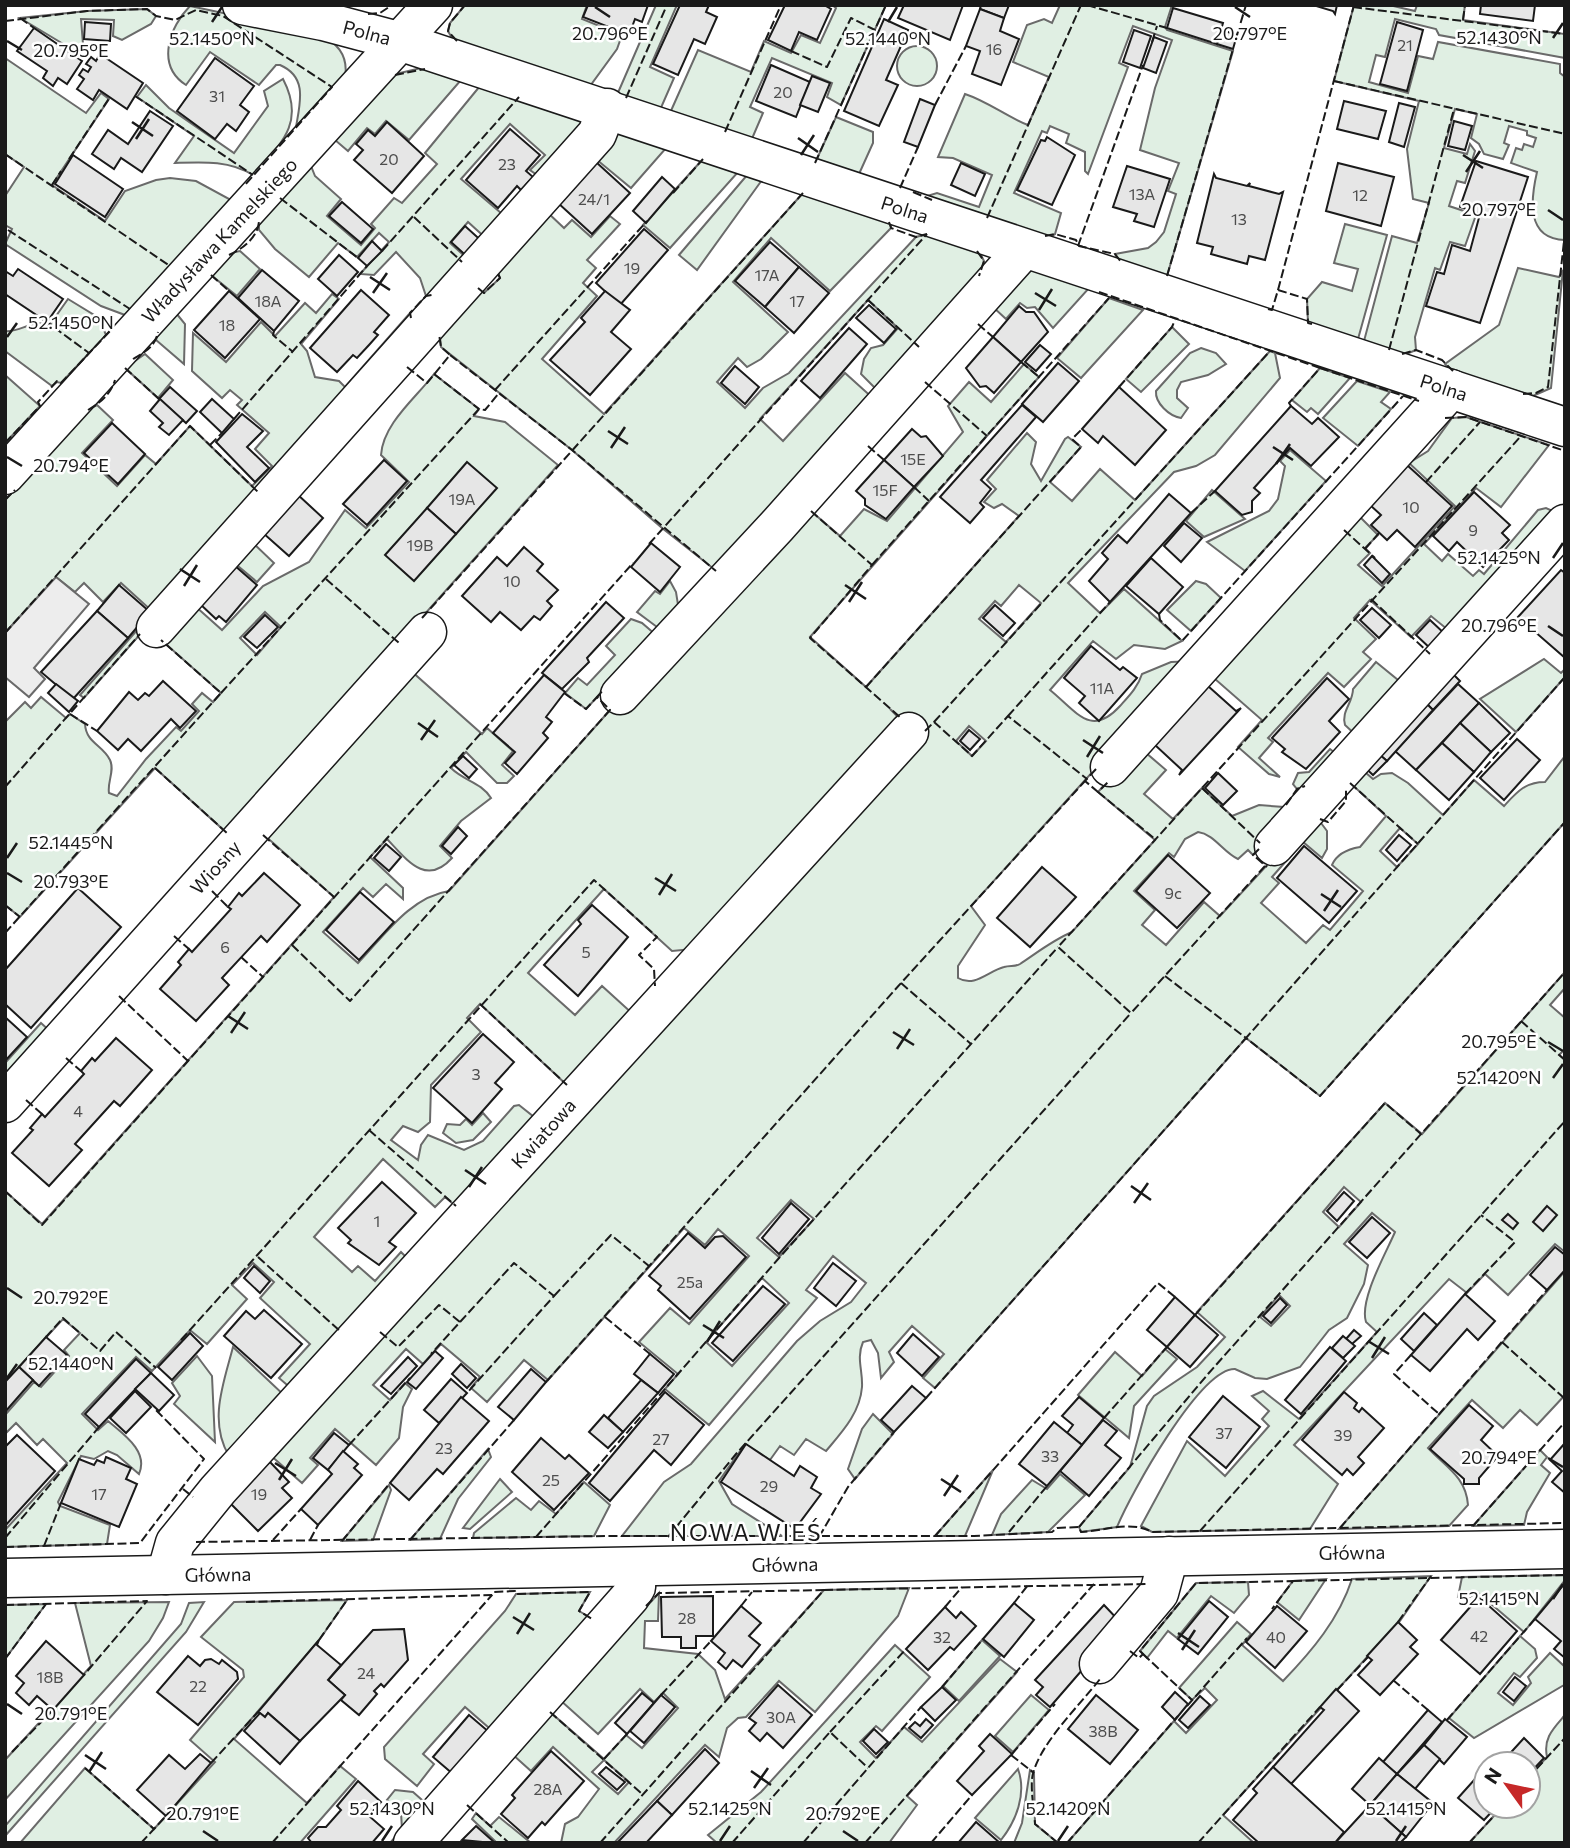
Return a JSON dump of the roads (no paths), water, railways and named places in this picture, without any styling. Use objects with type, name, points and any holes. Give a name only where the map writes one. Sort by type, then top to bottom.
[{"type":"street","name":"Polna","points":[[242,5],[323,21],[402,42],[1451,389],[1563,418]]},
{"type":"street","name":"Władysława Kamelskiego","points":[[5,475],[433,5]]},
{"type":"street","points":[[156,628],[597,134],[607,108]]},
{"type":"street","points":[[620,695],[777,526],[1024,249]]},
{"type":"street","points":[[1110,767],[1451,389]]},
{"type":"street","points":[[1274,846],[1565,524]]},
{"type":"street","name":"Wiosny","points":[[5,1103],[427,632]]},
{"type":"street","name":"Kwiatowa","points":[[166,1575],[174,1543],[218,1490],[909,732]]},
{"type":"street","name":"Główna","points":[[5,1578],[1565,1549]]},
{"type":"street","points":[[1099,1664],[1159,1593],[1169,1556]]},
{"type":"street","points":[[413,1843],[630,1597],[636,1587],[637,1566]]},
{"type":"district","name":"NOWA WIEŚ","points":[[746,1532]]}]
